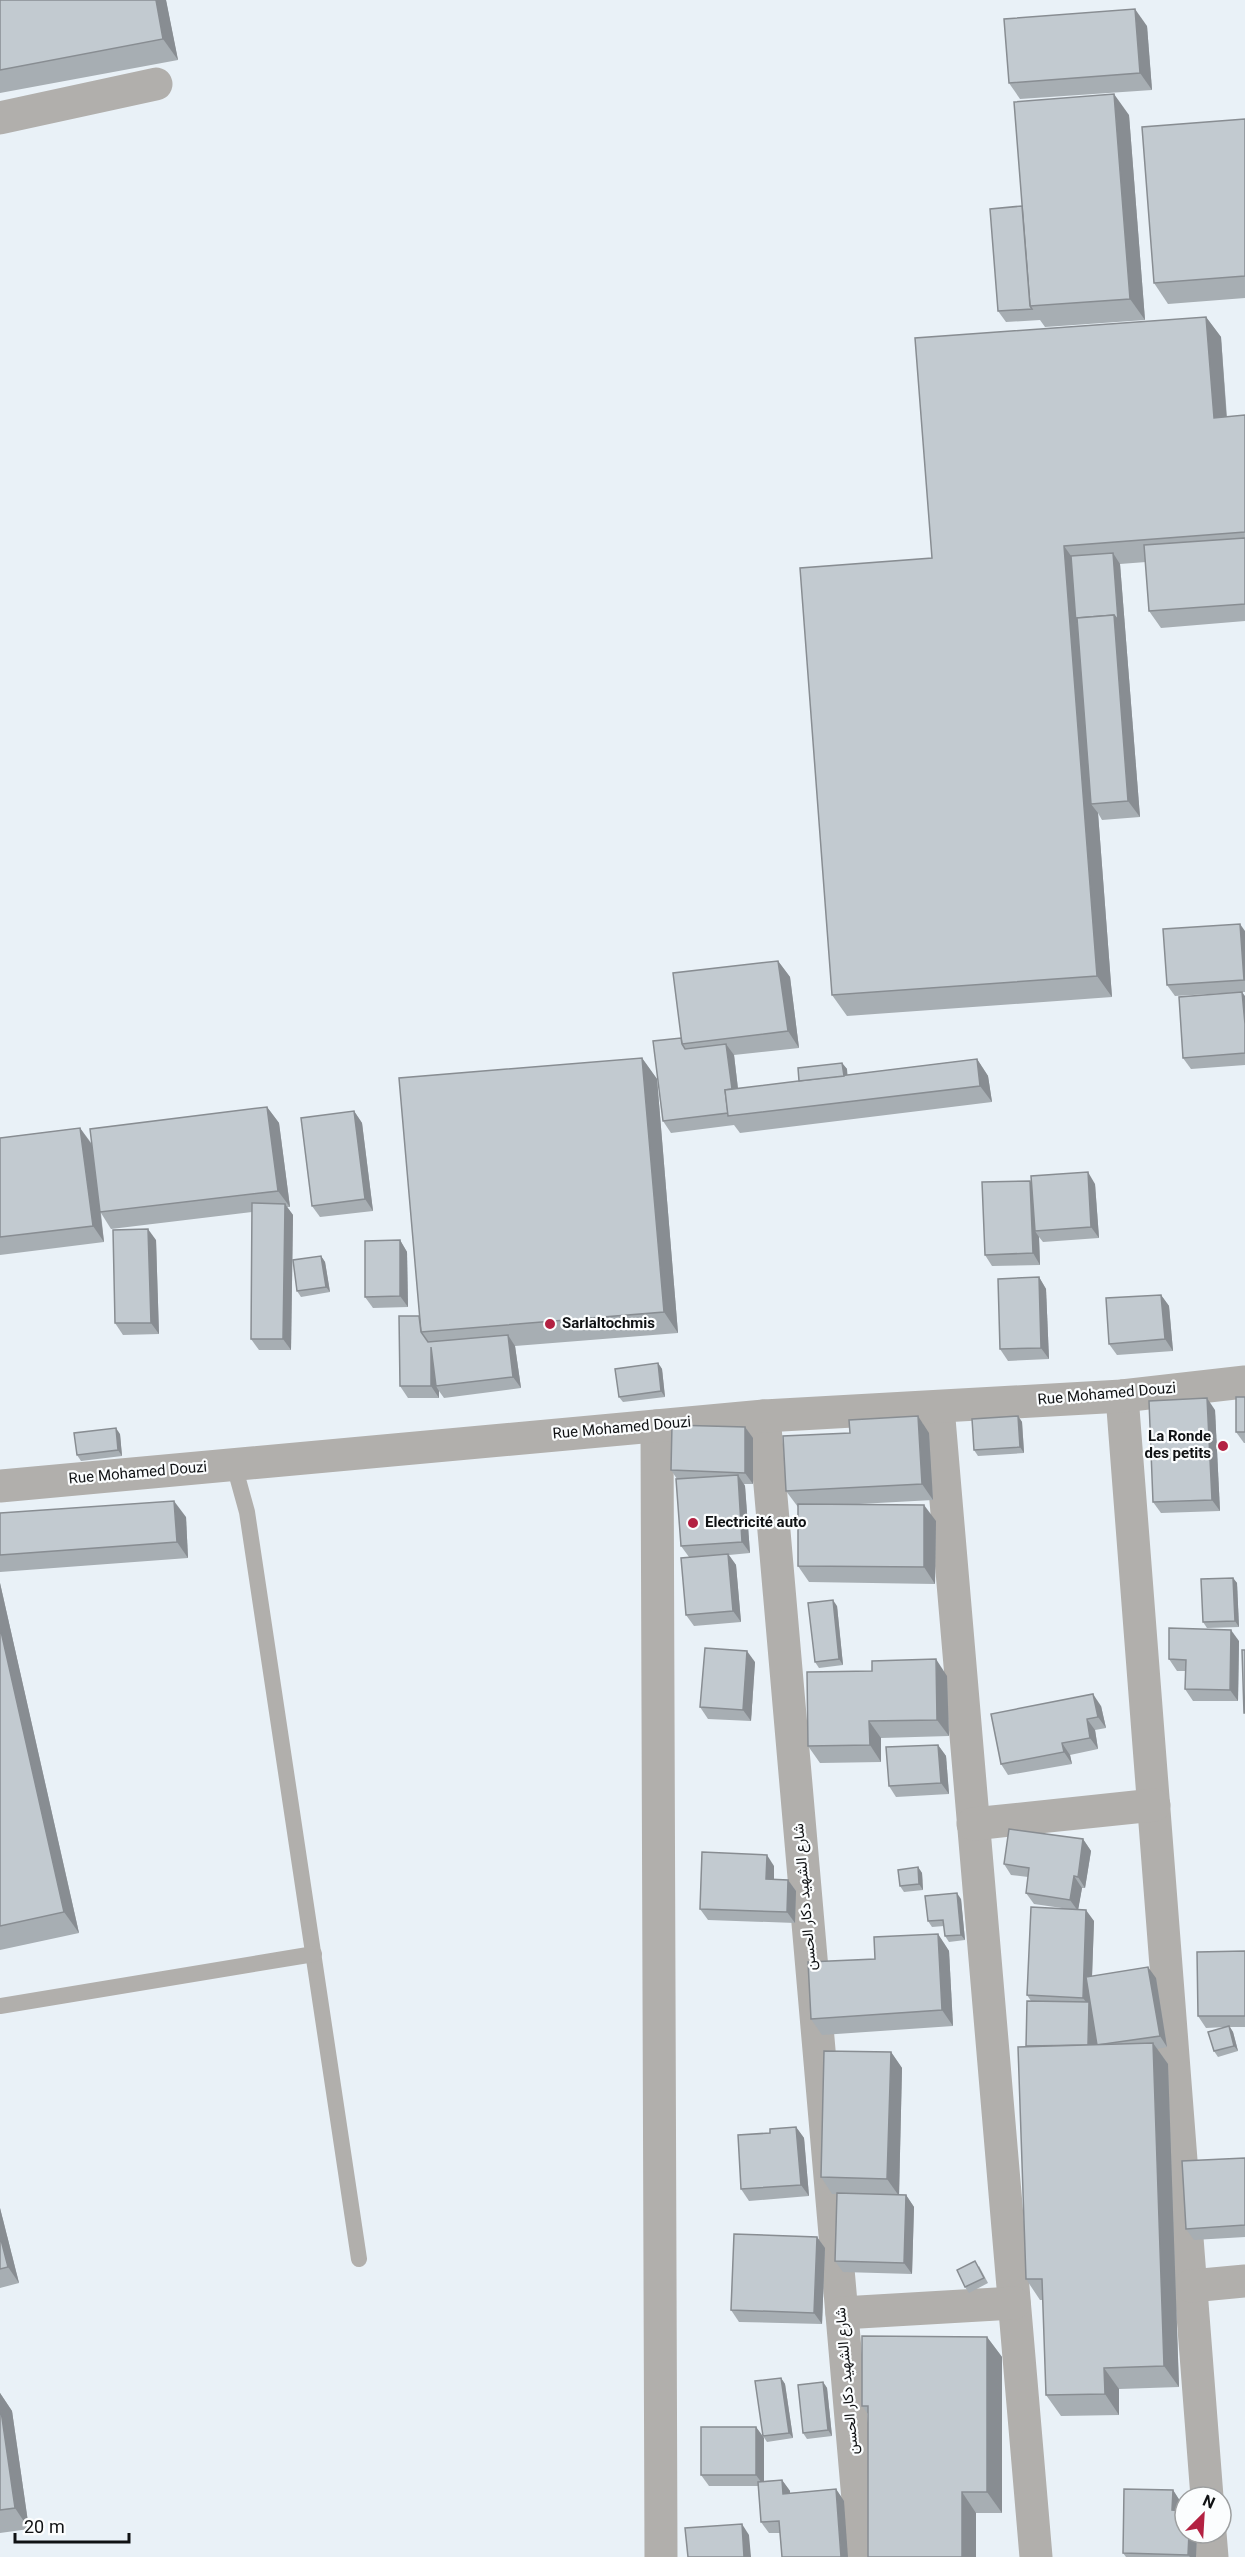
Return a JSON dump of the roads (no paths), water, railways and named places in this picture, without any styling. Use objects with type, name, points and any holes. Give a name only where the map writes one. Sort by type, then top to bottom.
[{"type":"street","points":[[0,118],[156,84]]},
{"type":"street","name":"Rue Mohamed Douzi","points":[[0,1486],[764,1416],[1122,1396],[1245,1382]]},
{"type":"street","points":[[1122,1396],[1206,2485]]},
{"type":"street","points":[[938,1407],[1036,2557]]},
{"type":"street","name":"شارع الشهيد دكار الحسن","points":[[764,1416],[863,2557]]},
{"type":"street","points":[[657,1426],[661,2557]]},
{"type":"street","points":[[973,1824],[1154,1804]]},
{"type":"street","points":[[1191,2286],[1245,2281]]},
{"type":"street","points":[[842,2313],[1014,2303]]},
{"type":"lane","points":[[234,1465],[248,1512],[359,2259]]},
{"type":"lane","points":[[0,2006],[314,1954]]},
{"type":"place","name":"Sarlaltochmis","points":[[550,1324]]},
{"type":"place","name":"La Ronde des petits","points":[[1223,1446]]},
{"type":"place","name":"Electricité auto","points":[[693,1523]]}]
